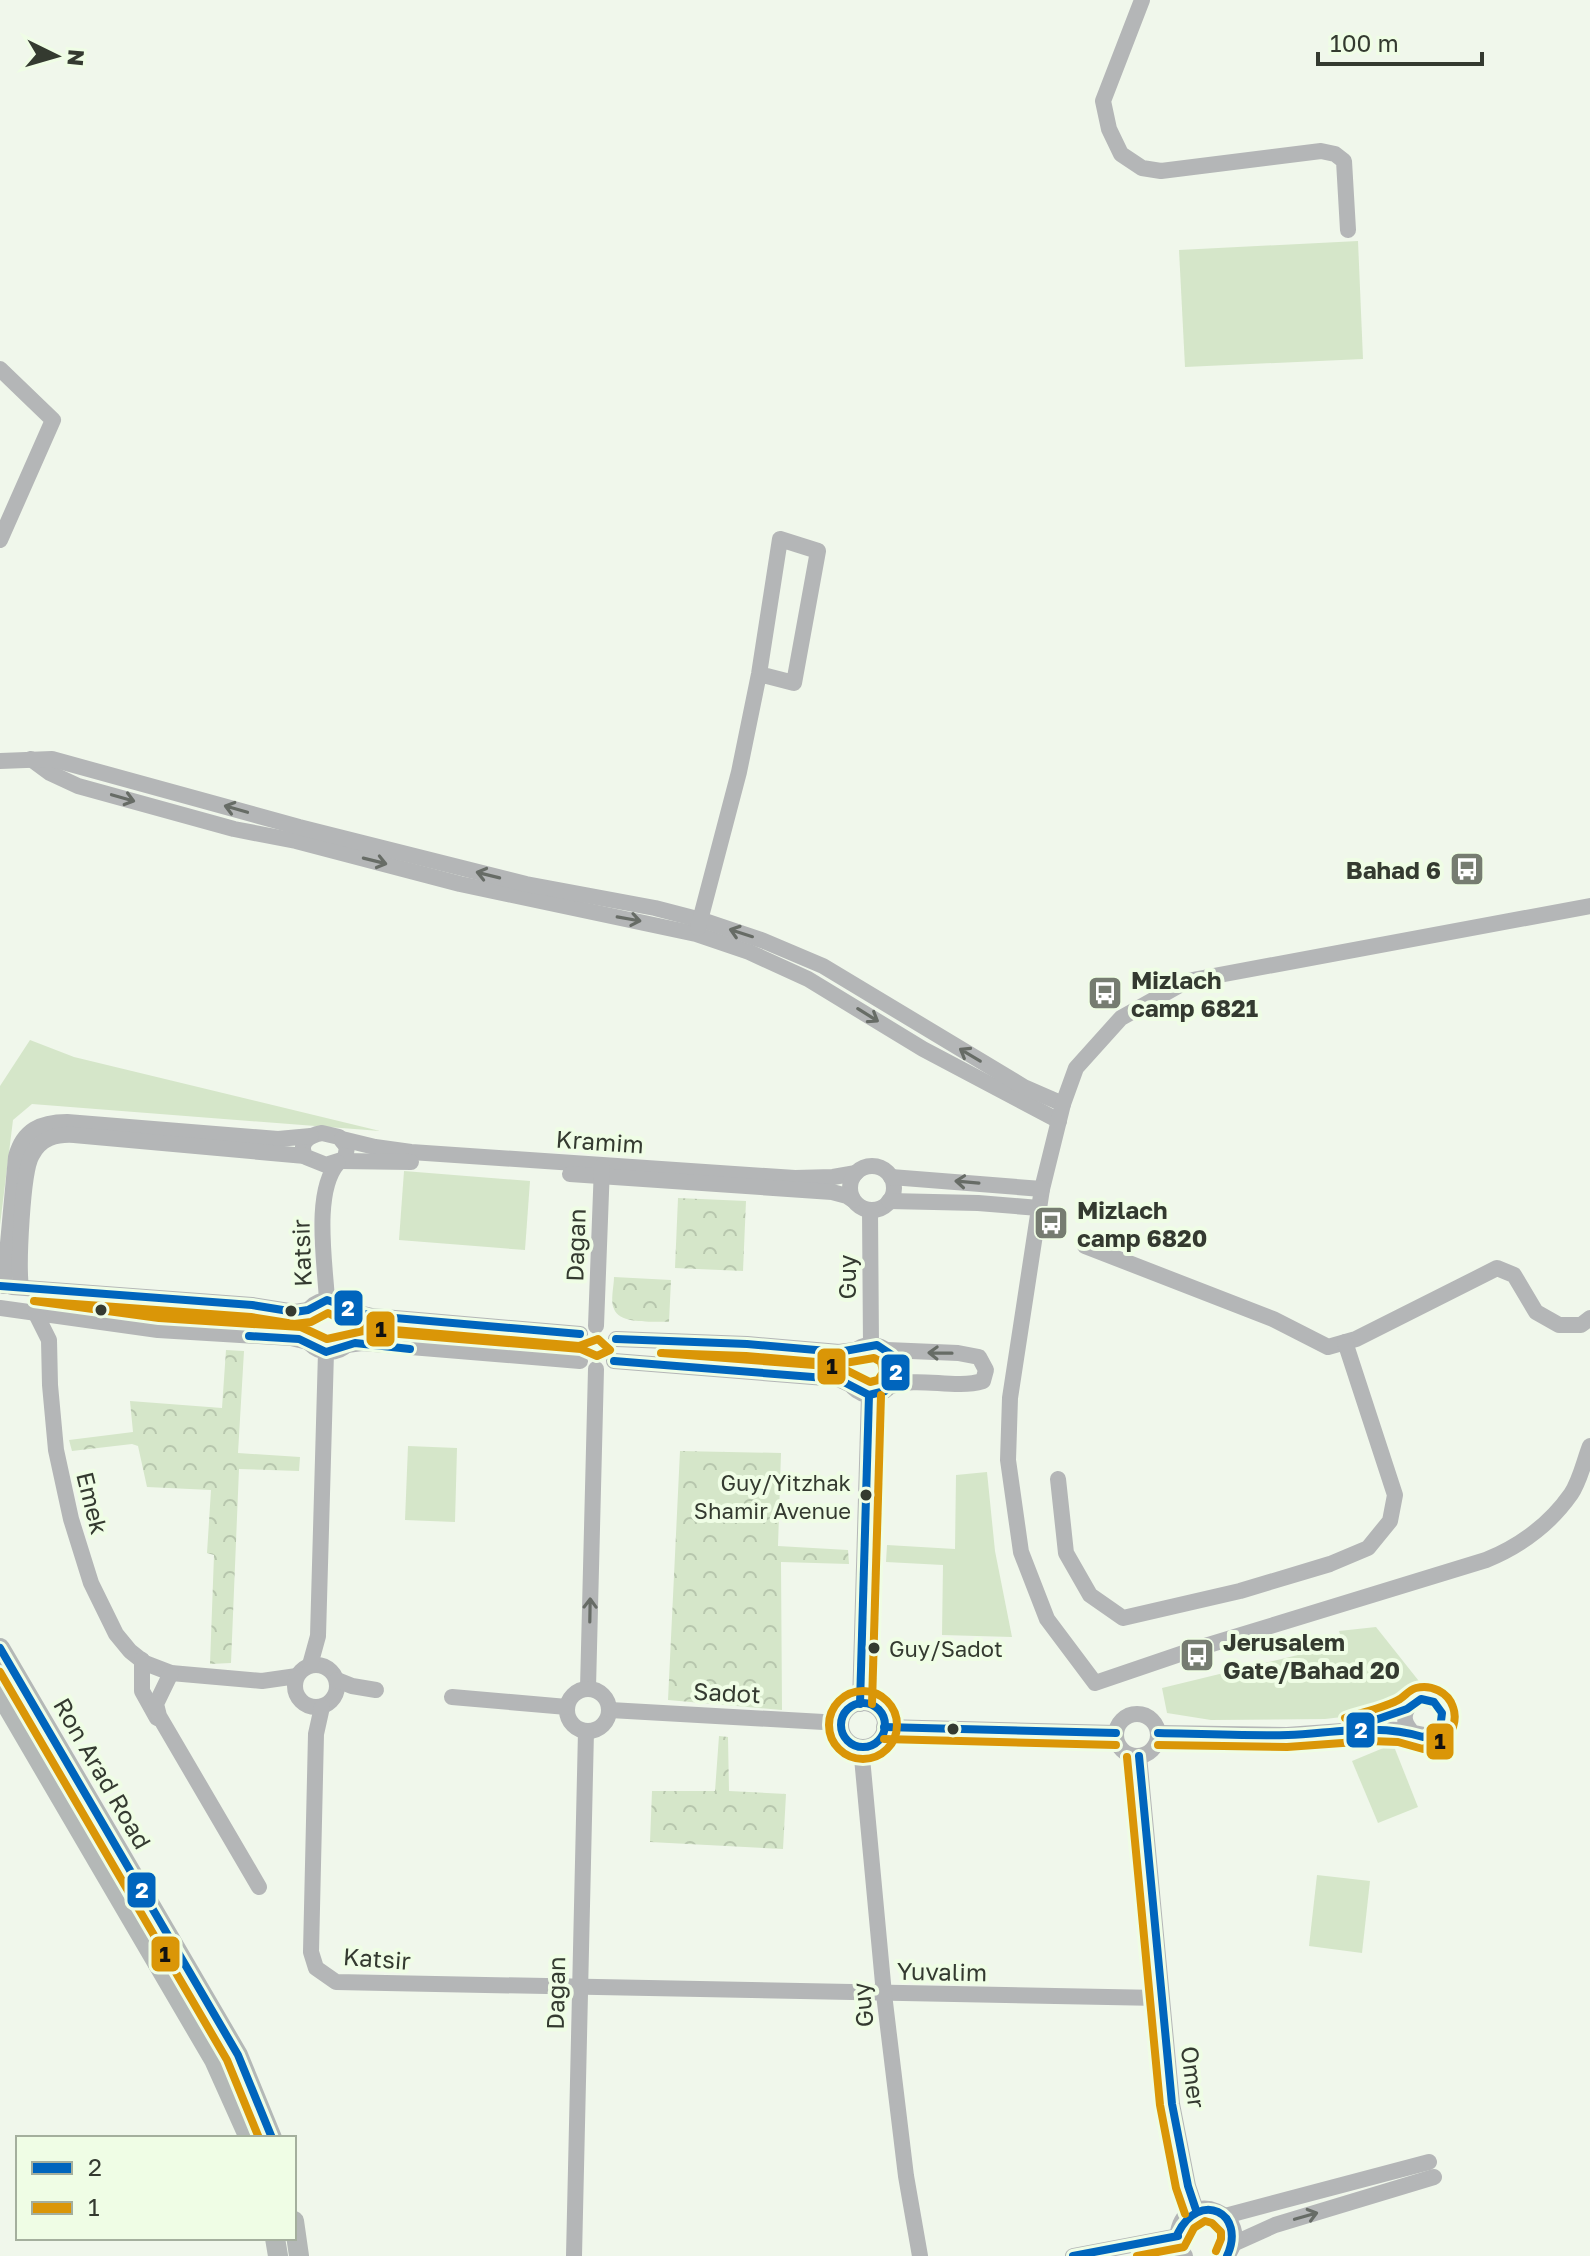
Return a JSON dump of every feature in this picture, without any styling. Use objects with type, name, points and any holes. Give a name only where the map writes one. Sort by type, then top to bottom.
[{"type":"main road","name":"Ron Arad Road","points":[[0,1648],[238,2055],[271,2136]]},
{"type":"main road","name":"Ron Arad Road","points":[[0,1694],[207,2047],[248,2136]]},
{"type":"main road","points":[[296,2235],[299,2256]]},
{"type":"street","points":[[1142,0],[1103,101],[1109,129],[1121,154],[1142,168],[1161,171],[1321,151],[1335,154],[1344,161],[1348,230]]},
{"type":"street","points":[[0,369],[53,420],[0,540]]},
{"type":"street","points":[[698,927],[739,772],[759,674],[780,539],[818,551],[794,683],[759,674]]},
{"type":"street","points":[[0,761],[52,759],[299,827],[526,884],[655,908],[808,979],[923,1049],[1059,1121]]},
{"type":"street","points":[[1590,906],[1187,981],[1121,1018],[1076,1068],[1063,1104],[1039,1208],[1010,1398],[1008,1460],[1021,1552],[1047,1619],[1095,1683],[1486,1560],[1514,1548],[1536,1532],[1572,1493],[1590,1446]]},
{"type":"street","points":[[698,927],[764,941],[823,966],[1024,1087],[1063,1104]]},
{"type":"street","points":[[67,1122],[278,1139],[327,1133],[342,1139],[347,1151],[340,1162],[321,1164],[307,1158],[74,1135],[48,1138],[33,1152],[27,1171],[8,1286],[16,1157],[23,1140],[38,1126],[67,1122]]},
{"type":"street","points":[[307,1158],[304,1145],[311,1136]]},
{"type":"street","name":"Kramim","points":[[342,1139],[411,1152],[832,1192],[853,1200]]},
{"type":"street","name":"Katsir","points":[[307,1158],[317,1177],[324,1204]]},
{"type":"street","name":"Kramim","points":[[340,1162],[397,1161],[795,1178],[856,1173]]},
{"type":"street","name":"Katsir","points":[[327,1300],[326,1182],[340,1162]]},
{"type":"street","points":[[891,1177],[894,1189],[889,1201],[878,1209],[870,1210],[853,1200],[850,1187],[856,1173],[864,1167],[876,1166],[891,1177],[1042,1189]]},
{"type":"street","name":"Dagan","points":[[596,1326],[602,1170]]},
{"type":"street","points":[[889,1201],[1039,1208]]},
{"type":"street","name":"Guy","points":[[870,1210],[871,1348]]},
{"type":"street","points":[[1085,1246],[1273,1319],[1328,1347],[1356,1339],[1497,1268],[1514,1275],[1536,1312],[1559,1325],[1581,1325],[1590,1318]]},
{"type":"street","points":[[8,1286],[252,1305],[295,1312],[308,1310],[327,1300],[336,1301],[350,1311],[372,1316],[580,1334]]},
{"type":"street","points":[[0,1308],[158,1330],[291,1338],[308,1342],[326,1352],[362,1343],[580,1361],[596,1369],[614,1361],[618,1350],[616,1339],[608,1329],[596,1326],[580,1334],[576,1345],[580,1361]]},
{"type":"street","points":[[308,1310],[303,1329],[308,1342]]},
{"type":"street","points":[[347,1345],[355,1325],[350,1311]]},
{"type":"street","points":[[36,1314],[49,1340],[70,1319]]},
{"type":"street","points":[[614,1361],[838,1379],[869,1395],[901,1383],[971,1385],[983,1381],[986,1370],[979,1357],[958,1353],[871,1348],[839,1352],[747,1344],[616,1339]]},
{"type":"street","name":"Emek","points":[[49,1340],[56,1450],[71,1519],[91,1583],[103,1611],[123,1642],[142,1660],[171,1673],[316,1686]]},
{"type":"street","points":[[1058,1479],[1066,1553],[1090,1595],[1123,1618],[1240,1591],[1330,1564],[1368,1548],[1390,1521],[1395,1495],[1345,1342]]},
{"type":"street","points":[[851,1385],[847,1363],[871,1348]]},
{"type":"street","points":[[871,1348],[896,1368],[889,1387]]},
{"type":"street","name":"Katsir","points":[[326,1352],[311,1952],[316,1968],[336,1982],[579,1989]]},
{"type":"street","points":[[588,1688],[596,1369]]},
{"type":"street","points":[[860,1704],[869,1395]]},
{"type":"street","points":[[142,1660],[142,1691],[153,1713],[166,1728]]},
{"type":"street","points":[[171,1673],[156,1704],[166,1728],[259,1887]]},
{"type":"street","points":[[316,1686],[370,1689]]},
{"type":"street","points":[[588,1688],[604,1695],[610,1710],[602,1726],[586,1731],[571,1723],[567,1707],[574,1694],[588,1688]]},
{"type":"street","points":[[452,1697],[567,1707]]},
{"type":"street","points":[[1158,1733],[1287,1735],[1349,1729],[1412,1732],[1423,1737],[1435,1734],[1443,1724],[1443,1711],[1429,1698],[1416,1700],[1407,1709],[1349,1729]]},
{"type":"street","points":[[860,1704],[878,1710],[884,1727],[879,1740],[861,1747],[844,1737],[841,1723],[847,1710],[860,1704]]},
{"type":"street","points":[[1407,1709],[1405,1722],[1412,1732]]},
{"type":"street","name":"Sadot","points":[[610,1710],[841,1723]]},
{"type":"street","points":[[1140,1714],[1152,1721],[1158,1733],[1151,1751],[1139,1756],[1122,1750],[1116,1733],[1127,1717],[1140,1714]]},
{"type":"street","points":[[884,1727],[1116,1733]]},
{"type":"street","name":"Dagan","points":[[574,2256],[586,1731]]},
{"type":"street","name":"Guy","points":[[861,1747],[884,1994],[906,2176],[920,2256]]},
{"type":"street","name":"Omer","points":[[1139,1756],[1172,2104],[1188,2186],[1196,2210]]},
{"type":"street","name":"Yuvalim","points":[[579,1989],[1160,1998]]},
{"type":"street","points":[[1225,2216],[1432,2169],[1275,2225],[1230,2250]]},
{"type":"street","points":[[1182,2248],[1183,2220],[1196,2210],[1211,2209],[1225,2216],[1233,2229],[1230,2250]]},
{"type":"street","points":[[1073,2256],[1182,2248]]},
{"type":"street","points":[[1159,2256],[1182,2248]]},
{"type":"green space","points":[[1358,241],[1363,359],[1185,367],[1179,250]]},
{"type":"green space","points":[[30,1040],[74,1057],[380,1131],[32,1104],[13,1120],[0,1225],[0,1086]]},
{"type":"green space","points":[[404,1171],[530,1181],[525,1250],[399,1240]]},
{"type":"green space","points":[[678,1198],[746,1201],[743,1271],[675,1268]]},
{"type":"green space","points":[[614,1277],[671,1280],[669,1322],[630,1320],[618,1314],[612,1302]]},
{"type":"green space","points":[[226,1350],[244,1351],[238,1453],[300,1457],[299,1471],[239,1469],[231,1663],[210,1664],[214,1555],[207,1553],[211,1490],[147,1487],[138,1446],[132,1444],[72,1451],[69,1440],[133,1432],[130,1401],[222,1408]]},
{"type":"green space","points":[[408,1446],[457,1448],[455,1522],[405,1520]]},
{"type":"green space","points":[[680,1451],[781,1453],[778,1546],[848,1550],[849,1564],[781,1562],[782,1710],[668,1700]]},
{"type":"green space","points":[[987,1472],[995,1551],[1012,1637],[942,1635],[943,1565],[886,1562],[887,1545],[955,1549],[956,1475]]},
{"type":"green space","points":[[1376,1627],[1426,1690],[1407,1694],[1389,1708],[1376,1713],[1325,1719],[1211,1720],[1167,1713],[1162,1688],[1343,1644],[1339,1631]]},
{"type":"green space","points":[[719,1736],[728,1737],[729,1791],[786,1794],[783,1849],[650,1842],[652,1791],[715,1791]]},
{"type":"green space","points":[[1393,1744],[1418,1807],[1378,1823],[1352,1761]]},
{"type":"green space","points":[[1317,1875],[1370,1881],[1362,1953],[1309,1946]]},
{"type":"transit line","name":"2","points":[[0,1286],[252,1305],[295,1312],[308,1310],[327,1300],[372,1316],[580,1334]]},
{"type":"transit line","name":"1","points":[[34,1301],[251,1317],[294,1324],[311,1322],[328,1313],[346,1322],[371,1328],[579,1346],[598,1339],[610,1350],[597,1356],[581,1349],[363,1331],[327,1339],[301,1327],[159,1318],[34,1301]]},
{"type":"transit line","name":"2","points":[[249,1336],[299,1339],[326,1352],[355,1343],[410,1349]]},
{"type":"transit line","name":"2","points":[[614,1361],[838,1379],[869,1395],[885,1391],[896,1375],[892,1355],[877,1345],[839,1352],[747,1344],[616,1339]]},
{"type":"transit line","name":"1","points":[[661,1353],[839,1364],[874,1358],[881,1362],[883,1372],[878,1380],[870,1382],[840,1367],[661,1353]]},
{"type":"transit line","name":"2","points":[[860,1704],[869,1395]]},
{"type":"transit line","name":"1","points":[[872,1704],[881,1395]]},
{"type":"transit line","name":"2","points":[[0,1648],[238,2055],[271,2136]]},
{"type":"transit line","name":"1","points":[[0,1672],[227,2060],[258,2136]]},
{"type":"transit line","name":"1","points":[[1158,1745],[1287,1747],[1370,1741],[1398,1742],[1423,1749],[1448,1738],[1455,1715],[1451,1702],[1443,1693],[1422,1687],[1387,1705],[1345,1718]]},
{"type":"transit line","name":"1","points":[[863,1691],[887,1701],[897,1725],[887,1749],[863,1759],[839,1749],[829,1725],[839,1701],[863,1691]]},
{"type":"transit line","name":"2","points":[[1158,1733],[1288,1735],[1389,1730],[1423,1737],[1440,1729],[1442,1713],[1434,1702],[1421,1699],[1407,1709],[1349,1729]]},
{"type":"transit line","name":"2","points":[[863,1703],[878,1710],[885,1725],[878,1740],[863,1747],[848,1740],[841,1725],[848,1710],[863,1703]]},
{"type":"transit line","name":"2","points":[[884,1727],[1116,1733]]},
{"type":"transit line","name":"1","points":[[884,1739],[1116,1745]]},
{"type":"transit line","name":"2","points":[[1139,1756],[1172,2104],[1188,2186],[1196,2210]]},
{"type":"transit line","name":"1","points":[[1127,1757],[1160,2105],[1176,2188],[1185,2214]]},
{"type":"transit line","name":"2","points":[[1178,2233],[1197,2212],[1218,2212],[1226,2218],[1231,2228],[1227,2256]]},
{"type":"transit line","name":"1","points":[[1137,2256],[1184,2247],[1194,2228],[1205,2221],[1221,2232],[1216,2251]]},
{"type":"transit line","name":"2","points":[[1073,2256],[1178,2236]]},
{"type":"place","name":"Bahad 6","points":[[1467,869]]},
{"type":"place","name":"Mizlach camp 6821","points":[[1105,993]]},
{"type":"place","name":"Mizlach camp 6820","points":[[1051,1223]]},
{"type":"place","name":"Guy/Yitzhak Shamir Avenue","points":[[866,1495]]},
{"type":"place","name":"Guy/Sadot","points":[[874,1648]]},
{"type":"place","name":"Jerusalem Gate/Bahad 20","points":[[1197,1655]]}]
